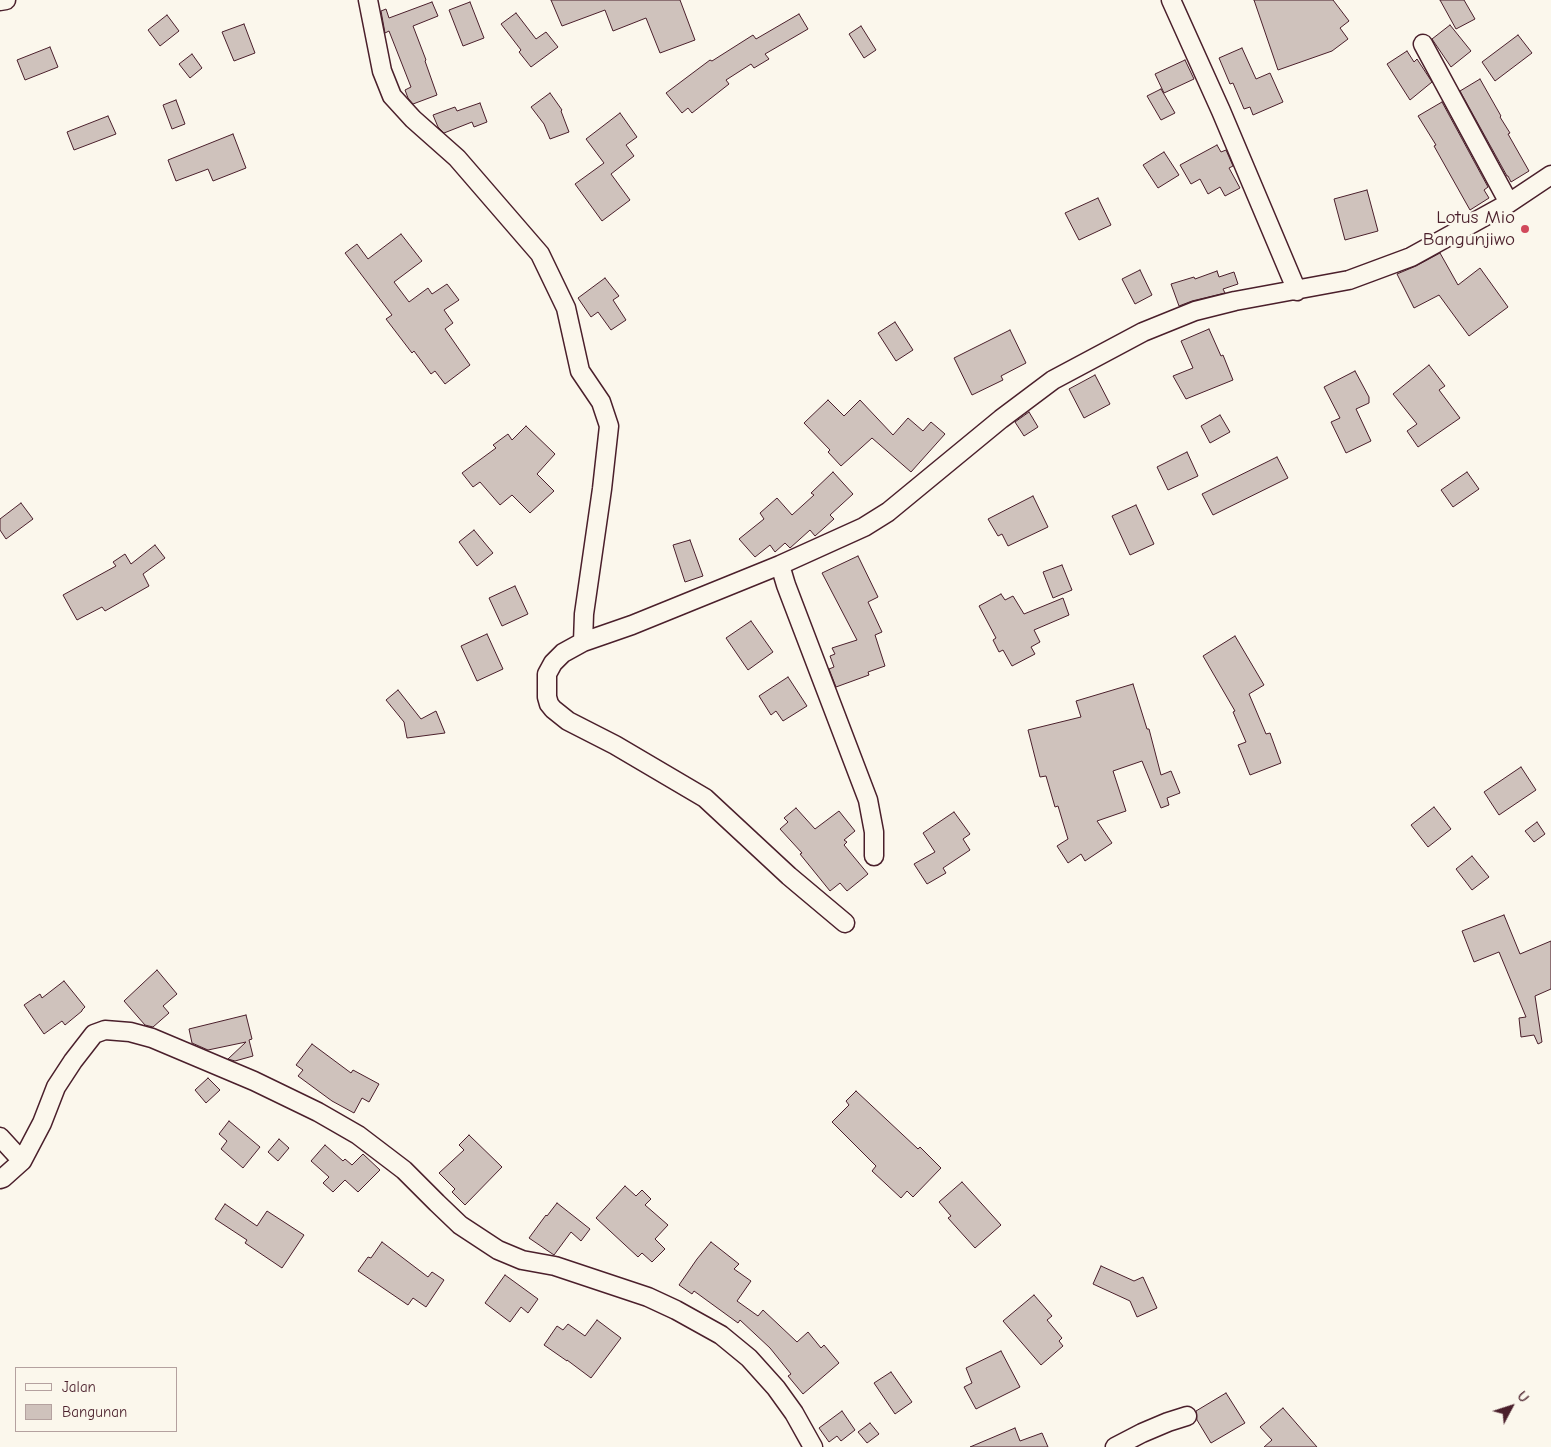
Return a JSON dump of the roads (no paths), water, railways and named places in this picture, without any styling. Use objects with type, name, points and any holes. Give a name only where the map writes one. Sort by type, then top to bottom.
[{"type":"street","points":[[0,1],[6,0]]},
{"type":"street","points":[[368,0],[382,71],[392,96],[456,158],[540,254],[566,308],[580,371],[602,402],[608,426],[602,489],[584,614],[583,642]]},
{"type":"street","points":[[1171,0],[1221,111],[1297,291]]},
{"type":"street","points":[[1423,44],[1510,203]]},
{"type":"street","points":[[845,923],[789,876],[705,798],[568,721],[553,709],[547,697],[547,674],[552,663],[563,653],[583,642],[632,625],[780,565],[864,527],[888,512],[1001,419],[1053,380],[1143,332],[1195,311],[1235,301],[1349,280],[1411,257],[1510,203],[1551,175]]},
{"type":"street","points":[[780,565],[868,800],[874,832],[874,856]]},
{"type":"street","points":[[0,1179],[22,1161],[42,1124],[56,1086],[94,1034],[105,1030],[130,1032],[152,1038],[254,1081],[318,1112],[358,1135],[404,1170],[460,1225],[498,1250],[522,1260],[555,1266],[648,1297],[721,1335],[749,1358],[776,1388],[794,1413],[813,1447]]},
{"type":"street","points":[[0,1137],[22,1161]]},
{"type":"street","points":[[1115,1447],[1151,1429],[1188,1416]]},
{"type":"place","name":"Lotus Mio Bangunjiwo","points":[[1525,229]]}]
